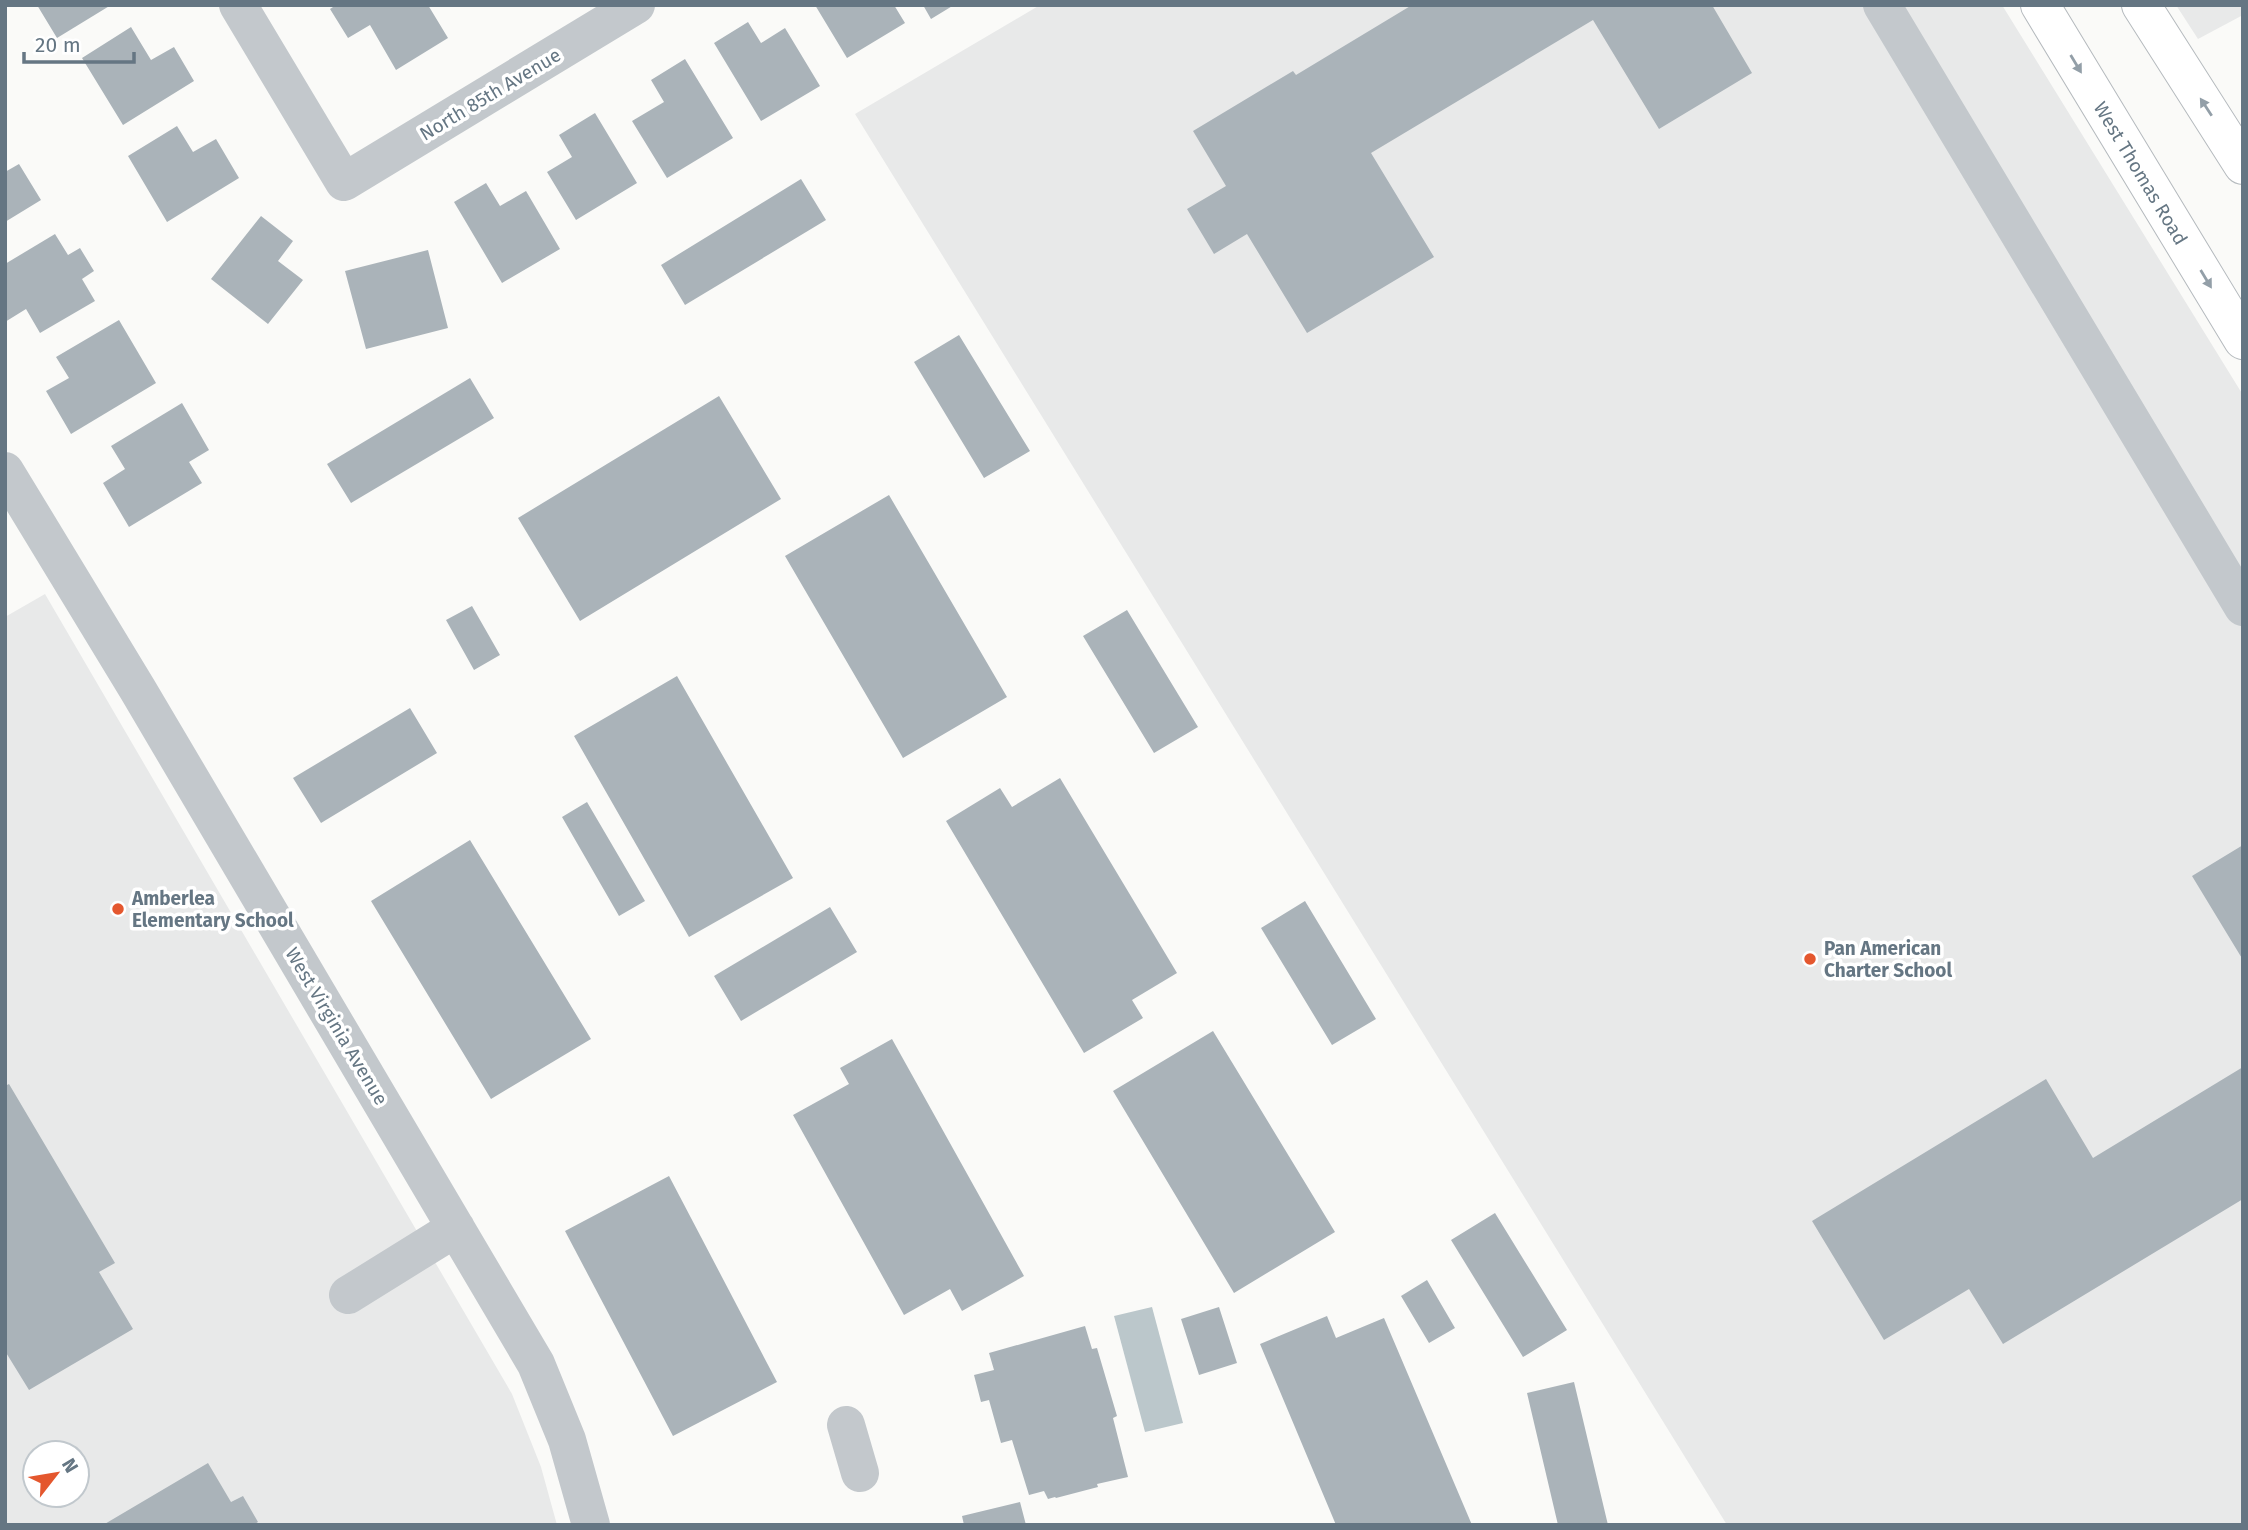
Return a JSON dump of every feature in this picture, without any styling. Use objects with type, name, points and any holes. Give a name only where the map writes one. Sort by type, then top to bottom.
[{"type":"main road","name":"West Thomas Road","points":[[2040,5],[2243,341]]},
{"type":"main road","points":[[2141,5],[2243,165]]},
{"type":"street","name":"North 85th Avenue","points":[[238,5],[344,182],[636,5]]},
{"type":"street","points":[[1882,5],[2243,607]]},
{"type":"street","name":"West Virginia Avenue","points":[[5,471],[131,678],[536,1364],[567,1440],[592,1525]]},
{"type":"street","points":[[348,1296],[456,1228]]},
{"type":"street","points":[[846,1425],[860,1473]]},
{"type":"shaded area","name":"Pan American Charter School","points":[[1040,5],[2002,5],[2243,395],[2243,1525],[1727,1525],[855,114]]},
{"type":"shaded area","points":[[2176,5],[2243,5],[2243,15],[2198,39]]},
{"type":"shaded area","name":"Amberlea Elementary School","points":[[45,594],[512,1394],[541,1467],[557,1525],[5,1525],[5,617]]},
{"type":"shaded area","points":[[1152,1307],[1183,1423],[1145,1432],[1114,1316]]},
{"type":"building","points":[[37,5],[111,5],[57,38]]},
{"type":"building","points":[[336,5],[428,5],[448,38],[396,70],[370,25],[348,38],[330,9]]},
{"type":"building","points":[[815,5],[894,5],[905,23],[847,58]]},
{"type":"building","points":[[923,5],[954,5],[931,19]]},
{"type":"building","points":[[1412,5],[1712,5],[1752,73],[1659,129],[1593,20],[1371,153],[1434,257],[1307,333],[1247,234],[1214,254],[1187,209],[1226,186],[1193,131],[1293,71],[1296,75]]},
{"type":"building","points":[[748,22],[761,43],[785,28],[820,86],[761,121],[714,43]]},
{"type":"building","points":[[131,27],[151,60],[174,47],[194,81],[123,125],[82,58]]},
{"type":"building","points":[[685,59],[733,138],[667,178],[632,121],[664,102],[651,80]]},
{"type":"building","points":[[595,113],[637,183],[576,220],[547,172],[572,157],[559,135]]},
{"type":"building","points":[[177,126],[193,152],[216,139],[239,178],[167,222],[128,156]]},
{"type":"building","points":[[19,164],[41,200],[5,222],[5,172]]},
{"type":"building","points":[[801,179],[826,220],[685,305],[661,265]]},
{"type":"building","points":[[486,183],[500,206],[526,191],[560,249],[502,283],[454,202]]},
{"type":"building","points":[[261,216],[293,241],[278,261],[303,280],[268,324],[211,279]]},
{"type":"building","points":[[55,234],[68,255],[80,248],[94,271],[82,279],[95,301],[40,333],[26,309],[5,322],[5,264]]},
{"type":"building","points":[[428,250],[448,328],[366,349],[345,271]]},
{"type":"building","points":[[119,320],[156,383],[71,434],[46,391],[69,378],[56,357]]},
{"type":"building","points":[[959,335],[1030,451],[984,478],[914,362]]},
{"type":"building","points":[[470,378],[494,418],[351,503],[327,464]]},
{"type":"building","points":[[719,396],[781,499],[580,621],[518,518]]},
{"type":"building","points":[[182,403],[209,450],[189,462],[202,483],[129,527],[103,483],[125,469],[111,446]]},
{"type":"building","points":[[889,495],[1007,697],[903,758],[785,556]]},
{"type":"building","points":[[472,606],[500,655],[474,670],[446,620]]},
{"type":"building","points":[[1127,610],[1198,727],[1154,753],[1083,636]]},
{"type":"building","points":[[677,676],[793,878],[689,937],[574,736]]},
{"type":"building","points":[[410,708],[437,753],[321,823],[293,778]]},
{"type":"building","points":[[1060,778],[1177,973],[1132,1000],[1143,1018],[1084,1053],[946,821],[1000,788],[1012,807]]},
{"type":"building","points":[[587,802],[645,901],[619,916],[562,817]]},
{"type":"building","points":[[470,840],[591,1039],[491,1099],[371,901]]},
{"type":"building","points":[[2243,845],[2243,960],[2192,876]]},
{"type":"building","points":[[1305,901],[1376,1019],[1332,1045],[1261,928]]},
{"type":"building","points":[[830,907],[857,952],[741,1021],[714,976]]},
{"type":"building","points":[[1213,1031],[1335,1232],[1234,1293],[1113,1091]]},
{"type":"building","points":[[892,1039],[1024,1276],[962,1311],[950,1289],[904,1315],[793,1115],[849,1084],[840,1068]]},
{"type":"building","points":[[2243,1067],[2243,1199],[2003,1344],[1969,1289],[1884,1340],[1812,1221],[2046,1079],[2093,1158]]},
{"type":"building","points":[[9,1084],[115,1263],[99,1272],[133,1329],[29,1390],[5,1351],[5,1086]]},
{"type":"building","points":[[669,1176],[777,1382],[673,1436],[565,1231]]},
{"type":"building","points":[[1495,1213],[1567,1330],[1523,1357],[1451,1240]]},
{"type":"building","points":[[1427,1280],[1455,1328],[1429,1343],[1401,1296]]},
{"type":"building","points":[[1219,1307],[1237,1363],[1199,1375],[1181,1319]]},
{"type":"building","points":[[1327,1316],[1336,1338],[1384,1318],[1472,1525],[1336,1525],[1260,1344]]},
{"type":"building","points":[[1085,1326],[1092,1349],[1097,1348],[1117,1416],[1113,1418],[1128,1477],[1056,1498],[1048,1499],[1044,1491],[1029,1495],[1012,1440],[1001,1443],[989,1400],[981,1402],[974,1375],[994,1370],[989,1353]]},
{"type":"building","points":[[1574,1382],[1608,1525],[1558,1525],[1527,1393]]},
{"type":"building","points":[[208,1463],[231,1502],[243,1496],[258,1522],[253,1525],[103,1525]]},
{"type":"building","points":[[1020,1502],[1026,1525],[964,1525],[962,1516]]},
{"type":"place","name":"Amberlea Elementary School","points":[[118,909]]},
{"type":"place","name":"Pan American Charter School","points":[[1810,959]]}]
